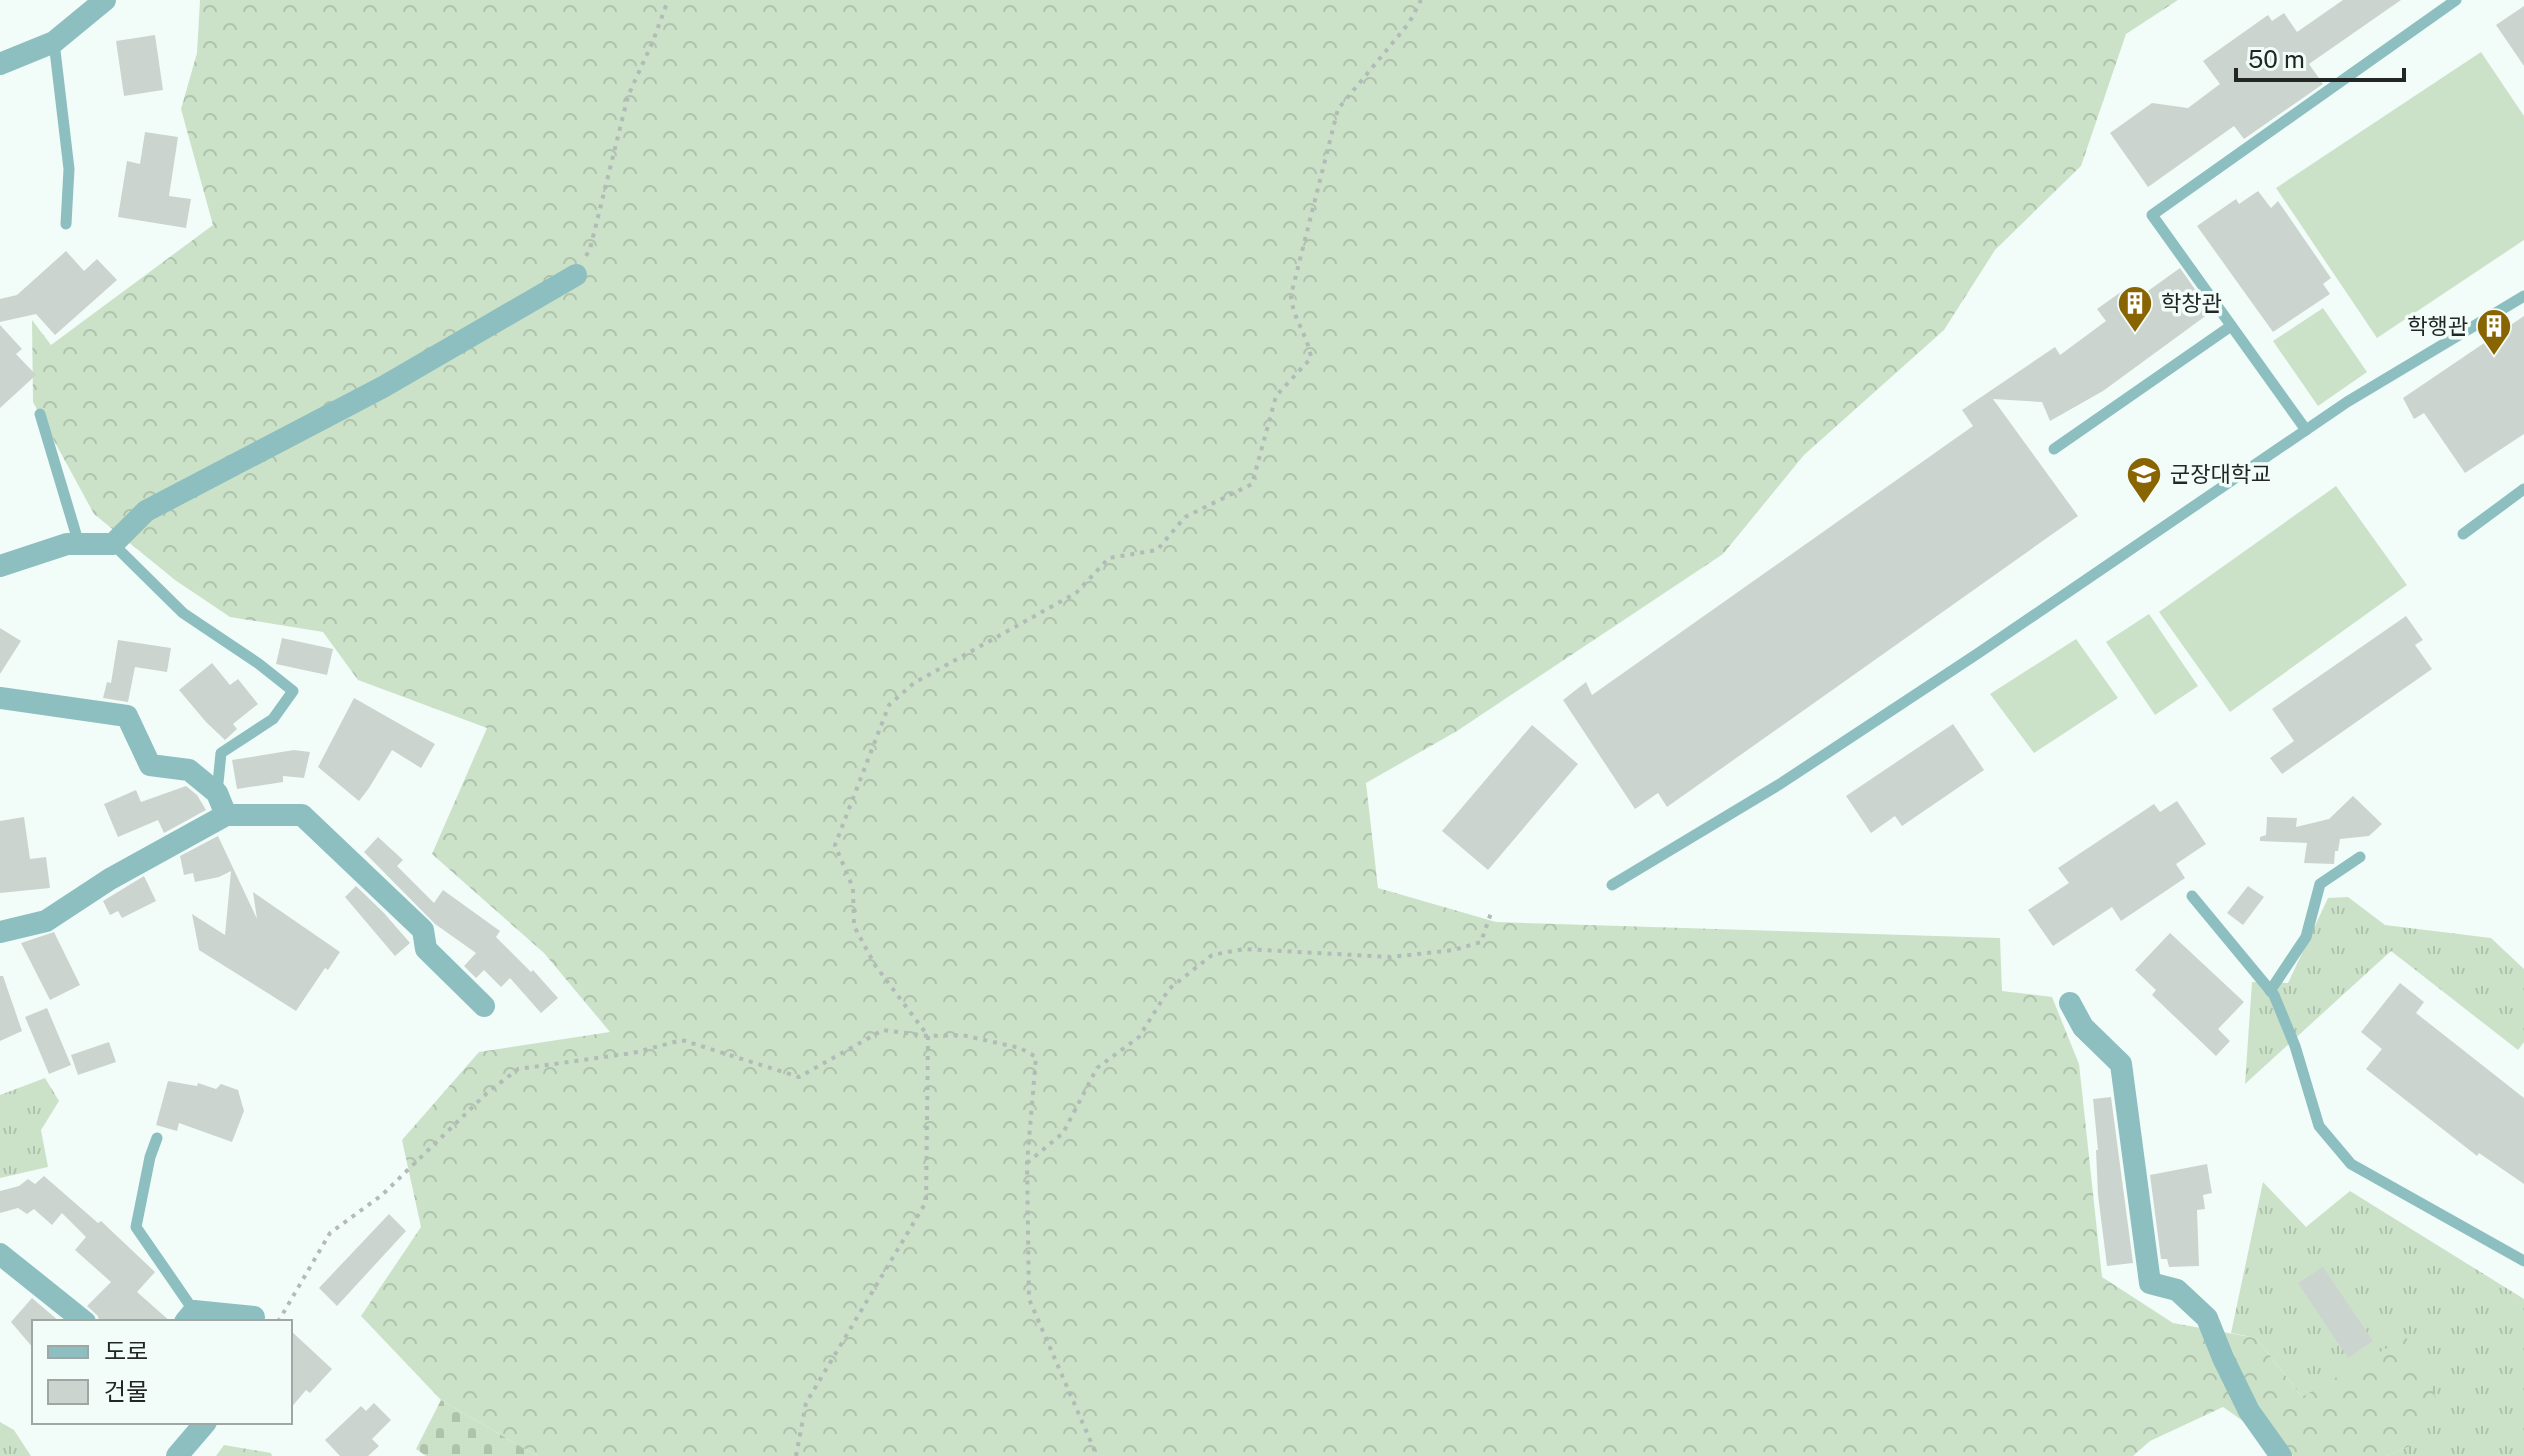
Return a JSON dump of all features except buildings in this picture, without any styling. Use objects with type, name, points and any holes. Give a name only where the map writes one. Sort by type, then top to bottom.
[{"type":"street","points":[[0,64],[54,42],[105,0]]},
{"type":"street","points":[[0,566],[67,544],[113,544],[146,511],[383,387],[576,275]]},
{"type":"street","points":[[0,698],[127,716],[150,765],[189,770],[217,793],[226,815]]},
{"type":"street","points":[[0,932],[46,921],[110,879],[226,815],[302,815],[423,930],[426,949],[484,1006]]},
{"type":"street","points":[[2070,1003],[2083,1027],[2121,1064],[2150,1283],[2177,1290],[2207,1318],[2249,1411],[2281,1456]]},
{"type":"street","points":[[0,1254],[82,1320]]},
{"type":"street","points":[[190,1317],[254,1317],[253,1320]]},
{"type":"street","points":[[177,1456],[204,1424]]},
{"type":"lane","points":[[2306,430],[2152,215],[2456,0]]},
{"type":"lane","points":[[54,42],[69,169],[66,224]]},
{"type":"lane","points":[[1612,885],[1793,775],[2347,402],[2524,296]]},
{"type":"lane","points":[[2054,449],[2231,326]]},
{"type":"lane","points":[[40,414],[79,544]]},
{"type":"lane","points":[[2463,534],[2524,489]]},
{"type":"lane","points":[[113,544],[183,613],[293,691],[273,719],[221,753],[217,793]]},
{"type":"lane","points":[[2270,991],[2306,937],[2320,884],[2360,857]]},
{"type":"lane","points":[[2192,896],[2274,995],[2295,1046],[2319,1126],[2351,1164],[2524,1261]]},
{"type":"lane","points":[[157,1138],[150,1157],[136,1227],[190,1317]]},
{"type":"path","points":[[576,275],[590,249],[628,96],[668,0]]},
{"type":"path","points":[[796,1456],[806,1403],[926,1202],[928,1036],[875,965],[854,926],[853,888],[835,845],[889,705],[914,683],[1076,593],[1109,558],[1157,550],[1185,517],[1252,484],[1276,396],[1311,358],[1309,342],[1292,309],[1291,295],[1338,109],[1409,23],[1421,0]]},
{"type":"path","points":[[1027,1163],[1063,1133],[1097,1068],[1139,1037],[1169,989],[1212,955],[1244,949],[1391,957],[1454,950],[1481,942],[1492,910]]},
{"type":"path","points":[[279,1320],[330,1233],[382,1195],[487,1093],[518,1069],[633,1053],[682,1040],[799,1077],[883,1030],[928,1036],[962,1035],[1020,1048],[1036,1057],[1027,1163],[1029,1299],[1097,1456]]},
{"type":"green space","points":[[200,0],[2178,0],[2126,34],[2081,166],[1995,250],[1944,330],[1804,455],[1723,554],[1457,731],[1366,783],[1378,888],[1496,922],[2000,938],[2002,991],[2052,997],[2079,1064],[2102,1277],[2173,1323],[2256,1338],[2302,1397],[2406,1337],[2437,1400],[2408,1447],[2386,1456],[2293,1456],[2223,1407],[2150,1441],[2133,1456],[537,1456],[441,1400],[361,1316],[421,1227],[402,1140],[479,1052],[610,1032],[544,953],[432,854],[487,728],[358,680],[323,632],[230,617],[175,580],[94,514],[33,402],[32,320],[51,345],[213,225],[181,109],[197,53]]},
{"type":"green space","points":[[2481,52],[2524,116],[2524,240],[2377,338],[2276,188]]},
{"type":"green space","points":[[2323,308],[2367,372],[2318,406],[2273,341]]},
{"type":"green space","points":[[2336,486],[2407,585],[2230,712],[2159,612]]},
{"type":"green space","points":[[2149,614],[2198,686],[2155,715],[2106,642]]},
{"type":"green space","points":[[2076,639],[2118,698],[2034,753],[1990,694]]},
{"type":"green space","points":[[2348,897],[2385,925],[2491,938],[2524,969],[2524,1042],[2518,1050],[2391,951],[2245,1084],[2252,982],[2288,983],[2328,898]]},
{"type":"green space","points":[[45,1078],[59,1101],[41,1130],[48,1167],[0,1178],[0,1095]]},
{"type":"green space","points":[[2263,1182],[2306,1227],[2350,1191],[2524,1299],[2524,1456],[2386,1456],[2408,1447],[2302,1397],[2256,1338],[2231,1333]]},
{"type":"green space","points":[[441,1400],[537,1456],[426,1456],[416,1449]]},
{"type":"green space","points":[[0,1422],[14,1430],[31,1456],[0,1456]]},
{"type":"green space","points":[[224,1445],[271,1453],[272,1456],[216,1456]]},
{"type":"place","name":"학창관","points":[[2135,334]]},
{"type":"place","name":"학행관","points":[[2494,357]]},
{"type":"place","name":"군장대학교","points":[[2144,505]]}]
